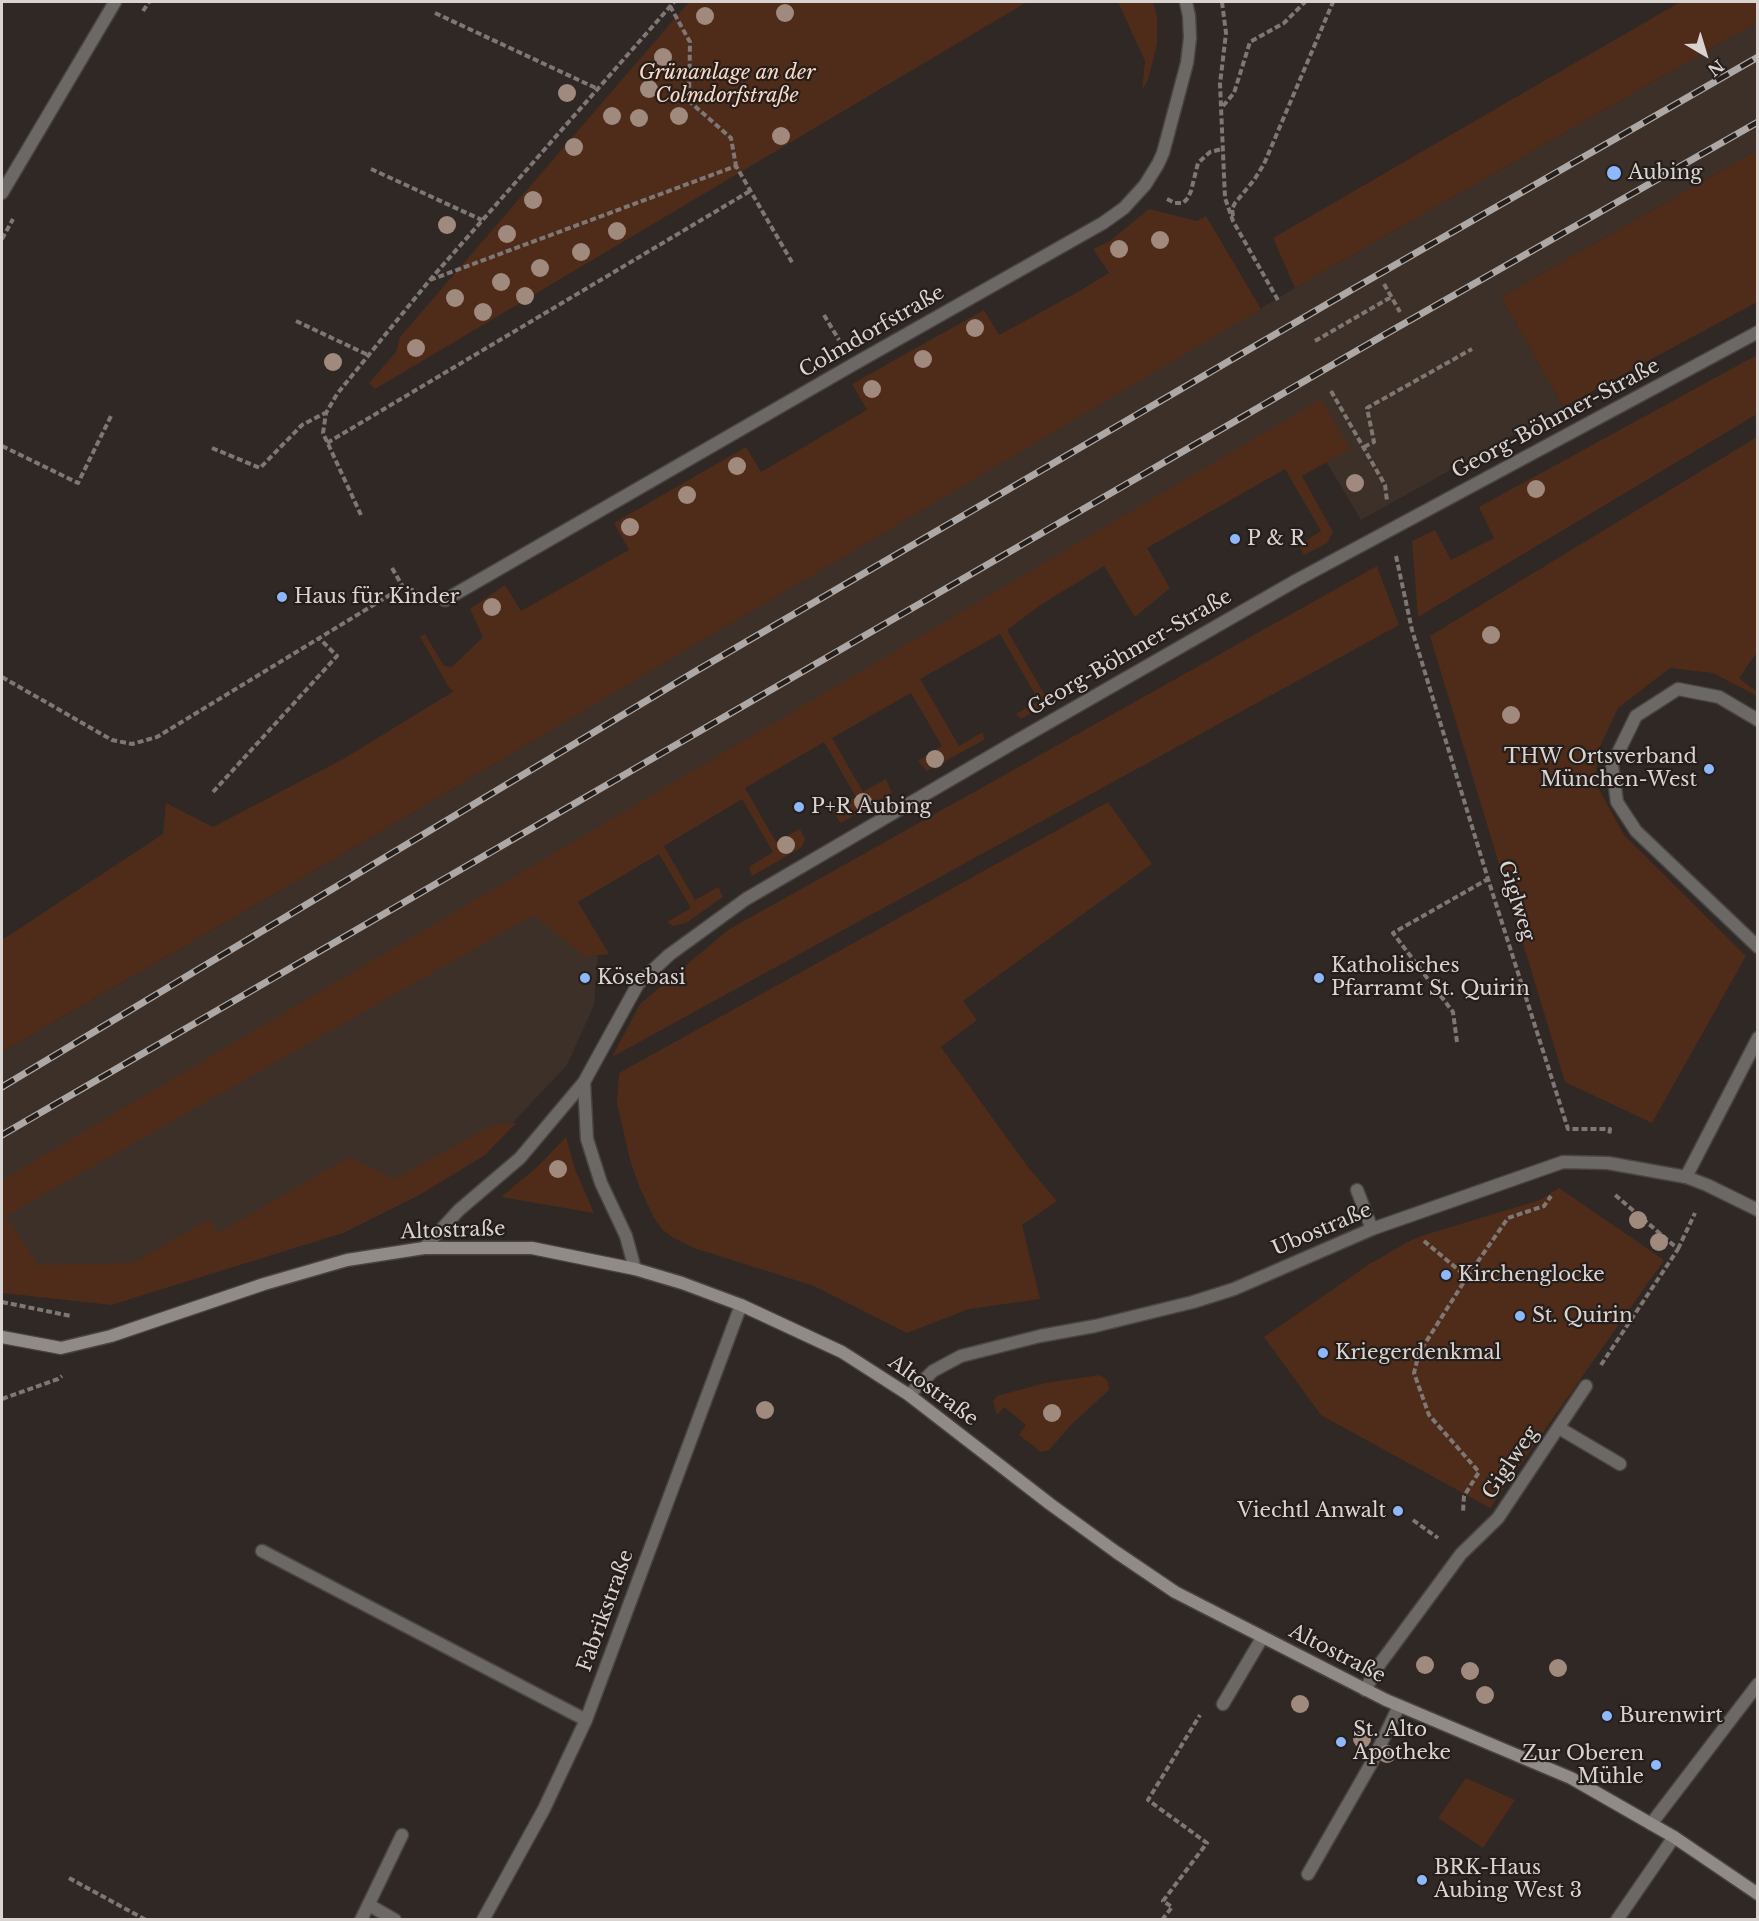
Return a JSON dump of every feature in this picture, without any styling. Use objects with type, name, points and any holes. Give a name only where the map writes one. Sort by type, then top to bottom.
[{"type":"main road","name":"Altostraße","points":[[2,1336],[61,1348],[111,1336],[264,1284],[347,1260],[424,1248],[532,1248],[635,1269],[682,1283],[741,1305],[842,1352],[909,1395],[1116,1552],[1175,1592],[1399,1706],[1571,1778],[1674,1837],[1758,1894]]},
{"type":"street","points":[[2,193],[115,2]]},
{"type":"street","name":"Colmdorfstraße","points":[[444,600],[1103,223],[1124,208],[1151,176],[1162,153],[1187,63],[1190,16],[1186,2]]},
{"type":"street","name":"Georg-Böhmer-Straße","points":[[424,1248],[459,1210],[520,1158],[584,1082],[638,984],[669,955],[746,899],[1216,626],[1758,332]]},
{"type":"street","points":[[1758,720],[1719,697],[1678,689],[1636,716],[1612,765],[1617,802],[1636,831],[1758,947]]},
{"type":"street","points":[[1686,1178],[1758,1038]]},
{"type":"street","points":[[584,1082],[587,1138],[602,1183],[626,1236],[635,1269]]},
{"type":"street","name":"Ubostraße","points":[[909,1395],[933,1371],[961,1356],[1193,1302],[1234,1289],[1372,1229],[1563,1162],[1608,1163],[1686,1178],[1707,1185],[1758,1210]]},
{"type":"street","points":[[1357,1190],[1372,1229]]},
{"type":"street","name":"Fabrikstraße","points":[[483,1920],[544,1809],[586,1719],[741,1305]]},
{"type":"street","name":"Giglweg","points":[[1365,1690],[1379,1665],[1461,1554],[1498,1518],[1586,1386]]},
{"type":"street","points":[[1558,1428],[1620,1464]]},
{"type":"street","points":[[262,1551],[586,1719]]},
{"type":"street","points":[[1223,1704],[1262,1638]]},
{"type":"street","points":[[1651,1824],[1758,1684]]},
{"type":"street","points":[[1308,1874],[1371,1764],[1399,1706]]},
{"type":"street","points":[[362,1920],[402,1835]]},
{"type":"street","points":[[1617,1920],[1674,1837]]},
{"type":"street","points":[[369,1905],[395,1920]]},
{"type":"path","points":[[361,514],[323,433],[326,413],[337,394],[429,281],[674,2]]},
{"type":"path","points":[[1222,2],[1226,33],[1220,84],[1225,198],[1233,221],[1279,302]]},
{"type":"path","points":[[1222,106],[1234,93],[1250,42],[1284,23],[1305,2]]},
{"type":"path","points":[[1233,221],[1232,209],[1264,164],[1333,2]]},
{"type":"path","points":[[670,6],[690,42],[689,101],[731,138],[735,166],[794,264]]},
{"type":"path","points":[[435,13],[598,89]]},
{"type":"path","points":[[1161,196],[1175,203],[1183,203],[1191,191],[1198,162],[1210,152],[1222,149]]},
{"type":"path","points":[[429,281],[735,166]]},
{"type":"path","points":[[371,169],[482,220]]},
{"type":"path","points":[[327,443],[750,191]]},
{"type":"path","points":[[1383,284],[1400,312]]},
{"type":"path","points":[[1315,341],[1391,297]]},
{"type":"path","points":[[296,321],[368,355]]},
{"type":"path","points":[[1364,447],[1374,442],[1367,408],[1472,349]]},
{"type":"path","name":"Giglweg","points":[[1331,391],[1385,485],[1390,530],[1412,630],[1568,1129],[1610,1129],[1606,1186],[1678,1249]]},
{"type":"path","points":[[212,448],[260,468],[302,425],[326,413]]},
{"type":"path","points":[[2,446],[78,483],[112,414]]},
{"type":"path","points":[[392,568],[404,587],[444,600]]},
{"type":"path","points":[[2,677],[112,740],[132,744],[157,737],[404,587]]},
{"type":"path","points":[[213,792],[337,656],[319,638]]},
{"type":"path","points":[[1456,1042],[1453,1012],[1393,933],[1488,879]]},
{"type":"path","points":[[1464,1496],[1479,1472],[1429,1415],[1414,1373],[1419,1353],[1508,1218],[1545,1206],[1554,1187]]},
{"type":"path","points":[[1586,1386],[1678,1249],[1695,1213]]},
{"type":"path","points":[[1421,1236],[1425,1242],[1467,1277]]},
{"type":"path","points":[[2,1302],[75,1316]]},
{"type":"path","points":[[1162,1920],[1172,1907],[1163,1901],[1207,1843],[1149,1800],[1204,1709]]},
{"type":"path","points":[[69,1878],[146,1920]]},
{"type":"shaded area","points":[[1757,22],[1757,150],[1501,297],[1563,407],[1361,520],[1301,419],[552,887],[598,958],[594,1005],[567,1065],[489,1148],[112,1301],[2,1265],[2,1052],[304,877],[1295,288]]},
{"type":"green space","name":"Grünanlage an der Colmdorfstraße","points":[[689,2],[1027,2],[375,389],[369,383],[396,352],[400,337]]},
{"type":"green space","points":[[1118,2],[1153,2],[1157,17],[1157,44],[1148,80],[1142,90],[1145,61]]},
{"type":"green space","points":[[1680,2],[1757,2],[1757,22],[1295,288],[1273,238]]},
{"type":"green space","points":[[1757,150],[1757,302],[1563,407],[1501,297]]},
{"type":"green space","points":[[1149,209],[1197,221],[1206,216],[1261,309],[304,877],[2,1052],[2,940],[163,834],[166,803],[213,827],[345,758],[454,691],[450,689],[420,637],[425,634],[444,666],[452,667],[483,637],[470,609],[505,585],[521,611],[629,550],[614,523],[746,447],[761,472],[867,410],[852,384],[984,310],[999,335],[1078,292],[1109,273],[1093,249],[1110,241]]},
{"type":"green space","points":[[1757,355],[1757,414],[1418,617],[1412,541],[1435,530],[1451,560],[1494,538],[1479,507]]},
{"type":"green space","points":[[1321,399],[1350,449],[1302,476],[1333,532],[1327,543],[1304,555],[1299,545],[1321,531],[1285,469],[1147,548],[1170,588],[1135,617],[1104,566],[1039,606],[1007,630],[1046,697],[1044,706],[1021,719],[1016,714],[1039,701],[1000,634],[920,679],[959,746],[983,732],[984,740],[927,771],[918,761],[942,746],[911,693],[832,738],[863,792],[886,779],[892,793],[841,823],[832,811],[856,797],[824,742],[745,788],[776,842],[800,829],[805,839],[802,847],[752,876],[749,867],[773,852],[742,799],[664,846],[695,900],[718,887],[723,897],[686,923],[673,926],[667,922],[691,908],[659,854],[578,902],[609,954],[585,957],[534,915],[6,1216],[38,1265],[134,1263],[209,1219],[218,1233],[349,1157],[394,1179],[495,1124],[516,1123],[485,1155],[421,1194],[343,1233],[111,1305],[2,1293],[2,1180]]},
{"type":"green space","points":[[1757,437],[1757,652],[1739,678],[1757,692],[1757,696],[1713,673],[1670,668],[1618,708],[1598,751],[1595,782],[1624,835],[1746,956],[1652,1123],[1565,1082],[1430,636]]},
{"type":"green space","points":[[1377,566],[1399,625],[612,1057],[640,1004],[728,930]]},
{"type":"green space","points":[[1108,802],[1152,864],[963,1001],[977,1020],[941,1047],[1028,1167],[1057,1201],[1022,1225],[1040,1299],[969,1309],[907,1333],[814,1286],[694,1248],[663,1230],[654,1218],[630,1160],[617,1103],[619,1073]]},
{"type":"green space","points":[[566,1137],[575,1169],[594,1213],[501,1197],[537,1167]]},
{"type":"green space","points":[[1559,1188],[1664,1260],[1490,1508],[1321,1415],[1264,1337],[1368,1265],[1406,1243],[1421,1236],[1540,1200]]},
{"type":"green space","points":[[1100,1375],[1108,1381],[1109,1390],[1071,1425],[1049,1450],[1041,1452],[1019,1435],[1026,1425],[1004,1407],[997,1415],[993,1402],[997,1396],[1045,1383]]},
{"type":"green space","points":[[1466,1778],[1515,1800],[1483,1848],[1438,1818]]},
{"type":"railway","points":[[2,1087],[696,671],[1353,289],[1758,57]]},
{"type":"railway","points":[[2,1135],[1384,335],[1758,122]]},
{"type":"place","name":"Aubing","points":[[1614,173]]},
{"type":"place","name":"P & R","points":[[1235,539]]},
{"type":"place","name":"Haus für Kinder","points":[[282,597]]},
{"type":"place","name":"THW Ortsverband München-West","points":[[1709,769]]},
{"type":"place","name":"P+R Aubing","points":[[799,807]]},
{"type":"place","name":"Kösebasi","points":[[585,978]]},
{"type":"place","name":"Katholisches Pfarramt St. Quirin","points":[[1319,978]]},
{"type":"place","name":"Kirchenglocke","points":[[1446,1275]]},
{"type":"place","name":"St. Quirin","points":[[1520,1316]]},
{"type":"place","name":"Kriegerdenkmal","points":[[1323,1353]]},
{"type":"place","name":"Viechtl Anwalt","points":[[1398,1511]]},
{"type":"place","name":"Burenwirt","points":[[1607,1716]]},
{"type":"place","name":"St. Alto Apotheke","points":[[1341,1742]]},
{"type":"place","name":"Zur Oberen Mühle","points":[[1656,1765]]},
{"type":"place","name":"BRK-Haus Aubing West 3","points":[[1422,1880]]}]
